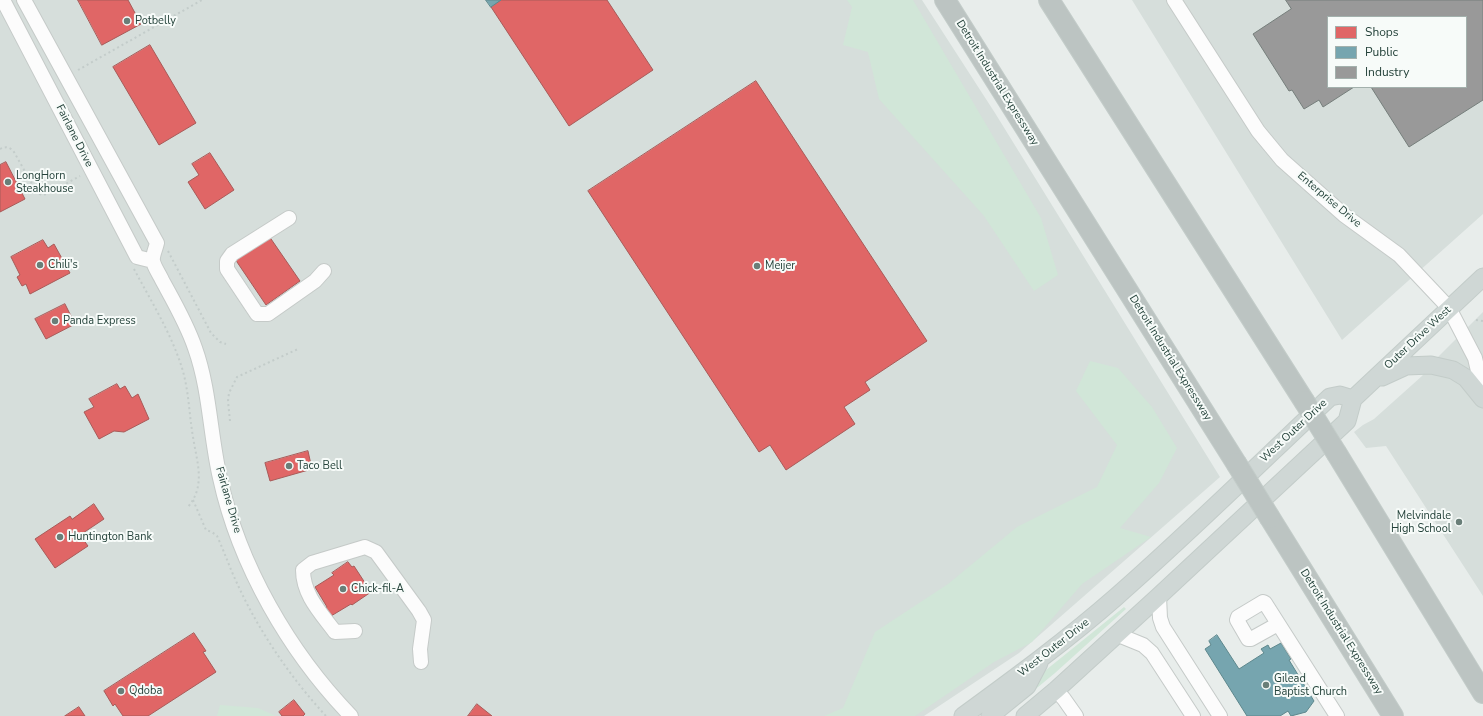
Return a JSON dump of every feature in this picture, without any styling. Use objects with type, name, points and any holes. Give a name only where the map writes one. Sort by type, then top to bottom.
[{"type":"highway","name":"Detroit Industrial Expressway","points":[[944,0],[1236,463],[1393,716]]},
{"type":"highway","points":[[1049,0],[1304,401],[1483,693]]},
{"type":"main road","name":"Outer Drive West","points":[[1357,395],[1483,277]]},
{"type":"main road","points":[[1025,716],[1056,690],[1159,596],[1347,421],[1357,395],[1379,379],[1406,366],[1431,365],[1453,370],[1466,378],[1483,399]]},
{"type":"main road","name":"West Outer Drive","points":[[963,716],[1041,659],[1116,598],[1330,397],[1340,395],[1357,395]]},
{"type":"main road","points":[[990,716],[1027,686],[1041,659]]},
{"type":"street","name":"Fairlane Drive","points":[[3,0],[137,257],[153,261]]},
{"type":"street","name":"Fairlane Drive","points":[[24,0],[157,243],[153,261],[195,346],[202,369],[220,479],[227,507],[242,548],[276,617],[294,646],[314,674],[337,702],[351,716]]},
{"type":"street","name":"Enterprise Drive","points":[[1174,0],[1271,148],[1282,160],[1344,215],[1399,255],[1449,308],[1475,358],[1483,393]]},
{"type":"street","points":[[289,218],[232,254],[227,261],[227,269],[231,276],[257,314],[268,314],[315,281],[324,271]]},
{"type":"street","points":[[355,631],[335,632],[309,597],[303,579],[303,570],[312,563],[364,548],[376,552],[424,620],[420,649],[420,662]]},
{"type":"street","points":[[1159,596],[1160,618],[1163,627],[1220,716]]},
{"type":"street","points":[[1278,624],[1337,716]]},
{"type":"street","points":[[1116,634],[1143,644],[1152,653],[1193,716]]},
{"type":"street","points":[[1056,690],[1076,716]]},
{"type":"path","points":[[73,73],[202,0]]},
{"type":"path","points":[[0,149],[4,147],[10,148],[14,152],[36,191],[41,195],[47,194],[83,174]]},
{"type":"path","points":[[131,264],[171,339],[182,368],[189,397],[200,477],[198,488],[193,500],[188,506]]},
{"type":"path","points":[[1476,320],[1483,321]]},
{"type":"path","points":[[230,421],[228,392],[237,377],[298,350]]},
{"type":"path","points":[[193,500],[206,530],[217,536],[236,581],[252,613],[292,674],[326,716]]},
{"type":"shaded area","points":[[0,0],[922,0],[995,113],[1220,477],[1019,653],[924,716],[0,716]]},
{"type":"shaded area","points":[[1132,0],[1483,0],[1483,214],[1342,340]]},
{"type":"shaded area","name":"Melvindale High School","points":[[1483,312],[1483,596],[1386,446],[1366,448],[1354,432],[1374,419],[1422,376],[1435,360]]},
{"type":"green space","points":[[847,0],[913,0],[1041,218],[1058,275],[1034,291],[984,216],[879,99],[868,52],[843,45],[852,7]]},
{"type":"green space","points":[[1090,361],[1118,368],[1152,407],[1177,448],[1159,483],[1120,528],[1151,537],[1082,584],[1032,642],[994,662],[915,716],[824,716],[843,708],[875,632],[948,584],[1017,527],[1097,487],[1117,445],[1076,391]]},
{"type":"green space","points":[[1124,607],[1126,609],[1055,673],[1003,716],[1041,674]]},
{"type":"green space","points":[[220,705],[258,708],[276,716],[217,716]]},
{"type":"building: Shops","points":[[78,0],[128,0],[141,24],[102,45]]},
{"type":"building: Shops","points":[[501,0],[607,0],[653,70],[569,126],[491,7]]},
{"type":"building: Shops","points":[[150,45],[196,123],[159,145],[113,67]]},
{"type":"building: Shops","name":"Meijer","points":[[756,81],[927,341],[865,382],[870,390],[844,407],[855,424],[786,470],[770,445],[759,452],[588,191]]},
{"type":"building: Shops","points":[[210,153],[234,190],[205,209],[188,182],[199,175],[192,164]]},
{"type":"building: Shops","name":"LongHorn Steakhouse","points":[[6,162],[25,199],[0,212],[0,165]]},
{"type":"building: Shops","points":[[269,236],[300,281],[266,305],[235,259]]},
{"type":"building: Shops","name":"Chili's","points":[[43,240],[48,248],[54,244],[70,273],[30,294],[26,284],[22,286],[17,277],[20,275],[11,257]]},
{"type":"building: Shops","name":"Panda Express","points":[[65,304],[75,324],[46,339],[35,319]]},
{"type":"building: Shops","points":[[117,384],[120,389],[125,386],[132,398],[138,394],[149,419],[124,432],[114,431],[99,439],[84,412],[94,407],[89,399]]},
{"type":"building: Shops","name":"Taco Bell","points":[[308,451],[312,469],[270,481],[265,463]]},
{"type":"building: Shops","name":"Huntington Bank","points":[[94,504],[104,519],[80,535],[88,546],[55,568],[35,539],[70,516],[72,519]]},
{"type":"building: Shops","name":"Chick-fil-A","points":[[348,562],[352,567],[354,566],[371,592],[352,605],[351,604],[331,616],[315,587],[334,575],[332,573]]},
{"type":"building: Shops","points":[[194,633],[206,651],[203,652],[216,672],[148,716],[123,716],[115,704],[113,706],[104,691]]},
{"type":"building: Shops","points":[[294,700],[305,714],[303,716],[282,716],[279,712]]},
{"type":"building: Shops","points":[[477,704],[492,716],[468,716]]},
{"type":"building: Shops","points":[[79,707],[85,716],[65,716]]},
{"type":"building: Public","points":[[486,0],[501,0],[491,7]]},
{"type":"building: Public","name":"Gilead Baptist Church","points":[[1217,635],[1239,669],[1264,653],[1261,649],[1268,645],[1270,649],[1281,643],[1291,659],[1289,660],[1314,701],[1306,712],[1291,716],[1288,711],[1280,716],[1247,716],[1205,649],[1211,645],[1209,641]]},
{"type":"building: Industry","points":[[1286,0],[1483,0],[1483,100],[1409,147],[1372,88],[1467,88],[1467,16],[1327,16],[1327,88],[1352,88],[1323,107],[1319,100],[1304,109],[1292,90],[1289,91],[1253,34],[1291,9]]},
{"type":"place","name":"Potbelly","points":[[127,21]]},
{"type":"place","name":"LongHorn Steakhouse","points":[[8,182]]},
{"type":"place","name":"Chili's","points":[[40,265]]},
{"type":"place","name":"Meijer","points":[[757,266]]},
{"type":"place","name":"Panda Express","points":[[55,321]]},
{"type":"place","name":"Taco Bell","points":[[289,466]]},
{"type":"place","name":"Melvindale High School","points":[[1459,522]]},
{"type":"place","name":"Huntington Bank","points":[[60,537]]},
{"type":"place","name":"Chick-fil-A","points":[[343,589]]},
{"type":"place","name":"Gilead Baptist Church","points":[[1266,685]]},
{"type":"place","name":"Qdoba","points":[[121,691]]}]
